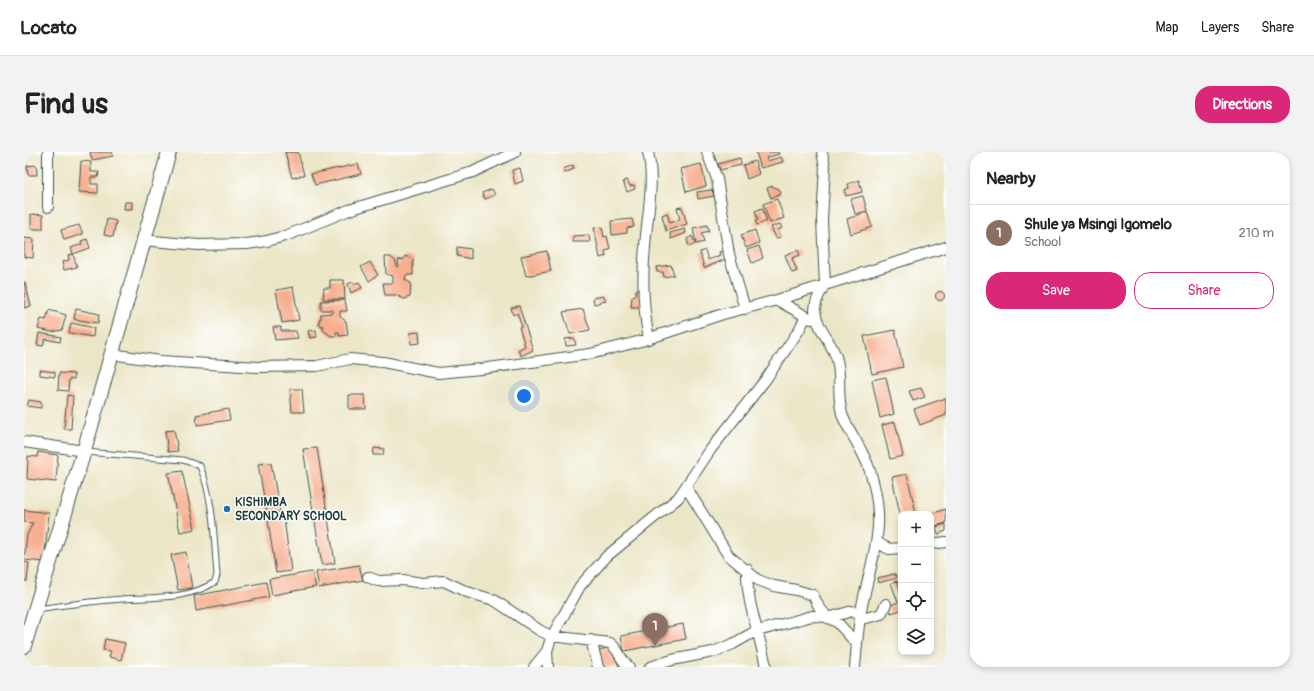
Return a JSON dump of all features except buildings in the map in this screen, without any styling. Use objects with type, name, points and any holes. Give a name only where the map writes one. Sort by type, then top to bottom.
[{"type":"street","points":[[48,152],[48,207]]},
{"type":"street","points":[[24,646],[34,609],[84,451],[142,240],[169,152]]},
{"type":"street","points":[[142,240],[198,245],[246,244],[267,241],[288,235],[349,210],[473,172],[515,152]]},
{"type":"street","points":[[648,152],[651,176],[644,250],[644,314],[649,339]]},
{"type":"street","points":[[707,152],[717,179],[729,254],[745,309]]},
{"type":"street","points":[[822,152],[825,167],[822,232],[825,285],[815,310],[837,360],[840,376],[841,410],[865,457],[875,488],[879,523],[878,544],[861,615],[855,667]]},
{"type":"street","points":[[110,354],[161,361],[258,367],[317,366],[350,359],[383,362],[438,373],[452,373],[590,354],[649,339],[723,314],[777,300],[946,247]]},
{"type":"street","points":[[777,300],[819,322]]},
{"type":"street","points":[[548,667],[547,651],[551,636],[580,586],[607,556],[673,504],[715,443],[766,379],[799,330],[806,316]]},
{"type":"street","points":[[24,442],[84,451]]},
{"type":"street","points":[[686,487],[728,555],[747,569],[758,580],[774,586],[813,595],[819,607],[828,618],[842,626],[857,644]]},
{"type":"street","points":[[934,544],[946,542]]},
{"type":"street","points":[[878,544],[889,549],[898,548]]},
{"type":"street","points":[[747,569],[746,584],[756,631],[766,667]]},
{"type":"street","points":[[368,577],[378,581],[444,581],[467,592],[494,600],[534,627],[551,636],[610,643],[616,646],[621,659],[629,667]]},
{"type":"street","points":[[650,667],[672,660],[713,652],[734,644],[756,631],[812,616],[828,618],[852,611],[866,618],[881,614],[886,604]]},
{"type":"street","points":[[590,640],[598,667]]},
{"type":"street","points":[[534,667],[547,651]]},
{"type":"lane","points":[[34,609],[111,600],[178,596],[204,589],[215,582],[216,570],[211,512],[207,488],[200,466],[183,460],[84,451]]},
{"type":"place","name":"KISHIMBA SECONDARY SCHOOL","points":[[227,509]]},
{"type":"place","name":"Shule ya Msingi Igomelo","points":[[655,646]]}]
